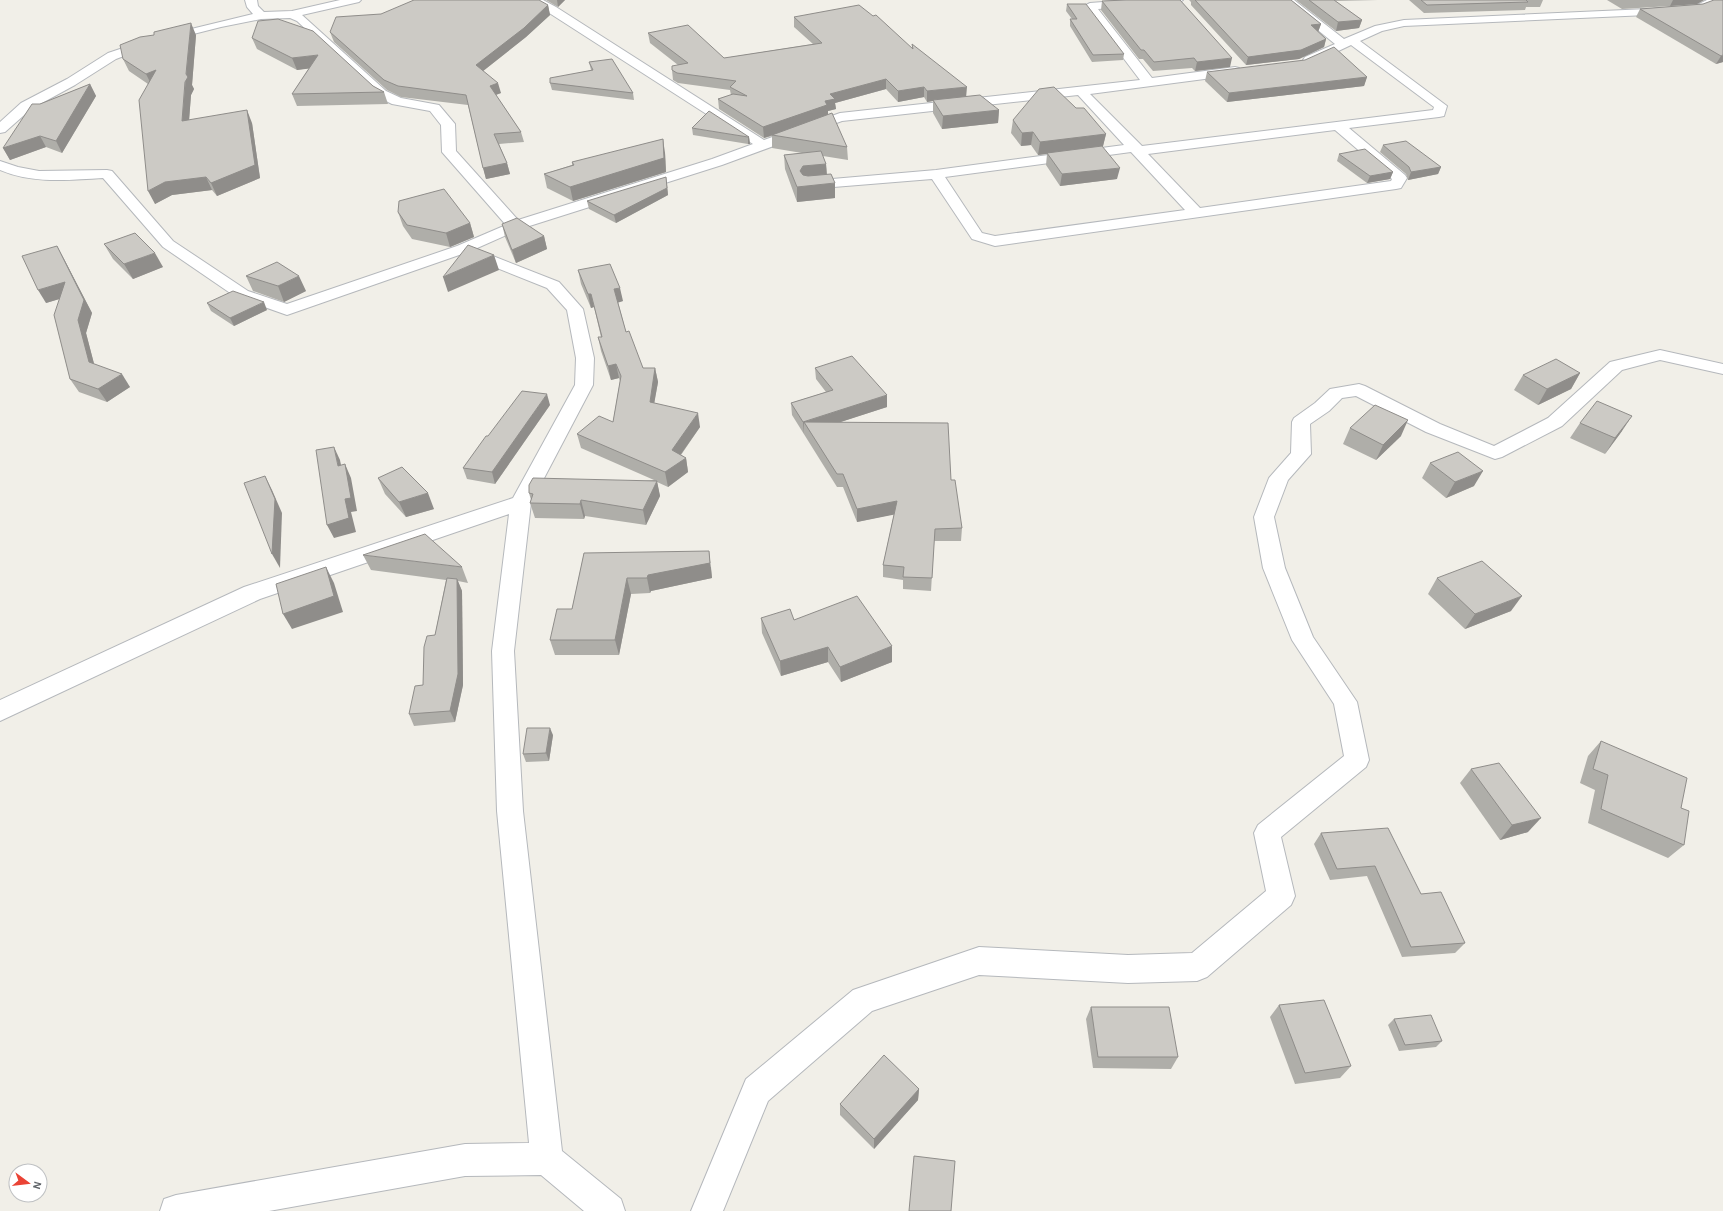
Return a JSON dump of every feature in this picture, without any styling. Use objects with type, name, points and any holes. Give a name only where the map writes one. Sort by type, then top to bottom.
[{"type":"street","points":[[251,0],[253,7],[261,16]]},
{"type":"street","points":[[0,129],[26,106],[71,82],[112,56],[154,41],[221,24],[261,16],[292,14],[355,0]]},
{"type":"street","points":[[535,0],[552,9],[763,145]]},
{"type":"street","points":[[809,185],[936,174],[1439,113],[1441,106],[1287,0]]},
{"type":"street","points":[[1651,0],[1670,10]]},
{"type":"street","points":[[1294,64],[1302,63],[1379,28],[1404,23],[1699,8],[1716,0]]},
{"type":"street","points":[[1719,0],[1723,3]]},
{"type":"street","points":[[1149,83],[1090,6],[1179,2]]},
{"type":"street","points":[[292,14],[301,19],[382,94],[397,101],[434,108],[448,124],[449,152],[515,226]]},
{"type":"street","points":[[0,165],[20,173],[50,176],[107,174],[168,244],[242,294],[286,310],[462,249],[515,226],[717,162],[840,117],[1081,91],[1246,70],[1232,59]]},
{"type":"street","points":[[1081,91],[1197,214]]},
{"type":"street","points":[[936,174],[977,236],[995,241],[1396,185],[1400,178],[1338,126]]},
{"type":"street","points":[[462,249],[553,285],[575,309],[585,358],[584,385],[521,503],[503,658],[510,811],[548,1159]]},
{"type":"street","points":[[706,1211],[757,1090],[863,1000],[979,961],[1128,968],[1198,968],[1281,896],[1267,833],[1357,760],[1345,702],[1303,640],[1274,568],[1264,517],[1279,478],[1301,454],[1302,422],[1322,407],[1336,393],[1359,390],[1433,428],[1495,453],[1556,422],[1616,366],[1660,355],[1723,369]]},
{"type":"street","points":[[0,711],[252,594],[521,503]]},
{"type":"street","points":[[176,1211],[465,1160],[548,1159],[609,1211]]},
{"type":"building","points":[[414,0],[539,0],[548,5],[524,28],[476,65],[498,83],[490,86],[521,132],[494,134],[507,163],[483,168],[466,95],[398,86],[384,80],[330,32],[336,17],[381,14]]},
{"type":"building","points":[[1180,0],[1232,58],[1197,62],[1194,58],[1154,62],[1144,50],[1141,50],[1102,1]]},
{"type":"building","points":[[1195,0],[1291,0],[1321,24],[1311,25],[1326,39],[1301,50],[1248,57]]},
{"type":"building","points":[[1309,0],[1334,0],[1362,20],[1338,22]]},
{"type":"building","points":[[1421,0],[1526,0],[1528,2],[1427,5]]},
{"type":"building","points":[[1714,0],[1723,0],[1723,55],[1721,56],[1640,9],[1703,4]]},
{"type":"building","points":[[1067,4],[1086,4],[1124,54],[1093,55],[1070,19],[1077,19]]},
{"type":"building","points":[[859,5],[873,16],[876,15],[913,49],[912,44],[967,87],[927,91],[924,87],[898,91],[886,79],[830,94],[835,99],[825,101],[827,105],[763,127],[718,99],[733,94],[747,96],[730,87],[736,81],[677,73],[672,70],[672,66],[688,63],[648,33],[688,25],[724,58],[822,43],[794,17]]},
{"type":"building","points":[[278,19],[313,31],[373,86],[384,92],[292,94],[318,55],[292,58],[252,38],[258,21]]},
{"type":"building","points":[[191,23],[186,74],[188,77],[185,82],[182,121],[247,110],[255,165],[211,183],[206,177],[165,182],[148,191],[139,100],[156,70],[146,74],[123,59],[120,45],[140,37],[154,35],[154,32]]},
{"type":"building","points":[[1334,47],[1367,77],[1229,93],[1207,72],[1305,60]]},
{"type":"building","points":[[612,59],[633,93],[550,83],[550,78],[593,70],[589,62]]},
{"type":"building","points":[[90,84],[56,141],[40,136],[3,148],[32,104],[40,104]]},
{"type":"building","points":[[1054,87],[1076,108],[1084,108],[1106,134],[1040,142],[1033,132],[1022,133],[1013,120],[1039,89]]},
{"type":"building","points":[[980,95],[999,110],[943,116],[933,100]]},
{"type":"building","points":[[709,111],[749,137],[692,128]]},
{"type":"building","points":[[832,113],[847,147],[772,135]]},
{"type":"building","points":[[663,139],[664,158],[570,187],[544,174],[574,165],[572,162]]},
{"type":"building","points":[[1406,141],[1441,167],[1411,172],[1409,167],[1383,145]]},
{"type":"building","points":[[1102,146],[1120,168],[1062,174],[1047,153]]},
{"type":"building","points":[[1365,149],[1393,172],[1370,176],[1339,154]]},
{"type":"building","points":[[821,151],[826,164],[803,166],[800,171],[803,175],[808,176],[831,174],[835,183],[797,187],[784,155]]},
{"type":"building","points":[[666,177],[667,188],[614,215],[587,201]]},
{"type":"building","points":[[444,189],[470,223],[446,233],[407,225],[398,212],[399,201]]},
{"type":"building","points":[[517,218],[544,236],[512,250],[502,224]]},
{"type":"building","points":[[135,233],[155,253],[124,264],[104,244]]},
{"type":"building","points":[[468,245],[494,255],[443,277]]},
{"type":"building","points":[[57,246],[84,300],[78,320],[89,362],[122,374],[98,389],[70,379],[54,315],[65,282],[38,290],[22,256]]},
{"type":"building","points":[[277,262],[299,276],[278,286],[246,276]]},
{"type":"building","points":[[610,264],[620,288],[614,289],[626,332],[629,331],[643,368],[655,368],[650,402],[698,413],[672,450],[686,458],[665,472],[577,434],[599,416],[613,422],[621,376],[616,364],[608,366],[598,337],[602,337],[591,294],[588,294],[578,270]]},
{"type":"building","points":[[233,291],[264,302],[230,318],[207,303]]},
{"type":"building","points":[[852,356],[887,395],[803,422],[791,403],[833,390],[815,368]]},
{"type":"building","points":[[1556,359],[1580,373],[1547,389],[1523,375]]},
{"type":"building","points":[[522,391],[547,394],[492,472],[463,468],[486,436],[488,436]]},
{"type":"building","points":[[1597,401],[1632,416],[1615,438],[1580,423]]},
{"type":"building","points":[[1375,405],[1408,420],[1383,445],[1350,428]]},
{"type":"building","points":[[804,422],[948,423],[951,480],[955,480],[962,528],[935,529],[932,578],[903,577],[904,567],[883,565],[897,501],[857,509],[843,474],[837,474]]},
{"type":"building","points":[[334,447],[338,466],[345,464],[351,498],[345,499],[349,518],[327,525],[316,450]]},
{"type":"building","points":[[1458,452],[1483,471],[1455,482],[1430,463]]},
{"type":"building","points":[[402,467],[428,493],[399,502],[378,478]]},
{"type":"building","points":[[265,476],[275,499],[272,554],[244,483]]},
{"type":"building","points":[[533,478],[657,481],[643,510],[581,500],[580,504],[530,503],[533,494],[529,493],[529,485]]},
{"type":"building","points":[[425,534],[462,567],[363,555]]},
{"type":"building","points":[[709,551],[710,563],[648,575],[647,578],[627,578],[615,640],[550,640],[557,609],[572,609],[584,553]]},
{"type":"building","points":[[1482,561],[1522,596],[1475,614],[1437,578]]},
{"type":"building","points":[[326,567],[334,596],[283,614],[276,584]]},
{"type":"building","points":[[447,578],[457,579],[458,674],[450,711],[409,714],[415,686],[423,685],[424,647],[427,636],[435,635]]},
{"type":"building","points":[[857,596],[892,646],[840,667],[828,647],[780,661],[761,618],[790,609],[794,620]]},
{"type":"building","points":[[527,728],[550,728],[546,753],[523,754]]},
{"type":"building","points":[[1601,741],[1687,778],[1681,808],[1689,811],[1684,845],[1601,809],[1608,775],[1593,769]]},
{"type":"building","points":[[1499,763],[1541,818],[1512,825],[1471,769]]},
{"type":"building","points":[[1388,828],[1421,894],[1441,892],[1465,943],[1411,947],[1375,866],[1337,869],[1321,833]]},
{"type":"building","points":[[1324,1000],[1351,1066],[1305,1073],[1279,1005]]},
{"type":"building","points":[[1091,1007],[1169,1007],[1178,1057],[1098,1057]]},
{"type":"building","points":[[1431,1015],[1442,1041],[1405,1045],[1394,1019]]},
{"type":"building","points":[[884,1055],[919,1089],[874,1139],[840,1104]]},
{"type":"building","points":[[914,1156],[955,1161],[951,1211],[909,1211]]}]
